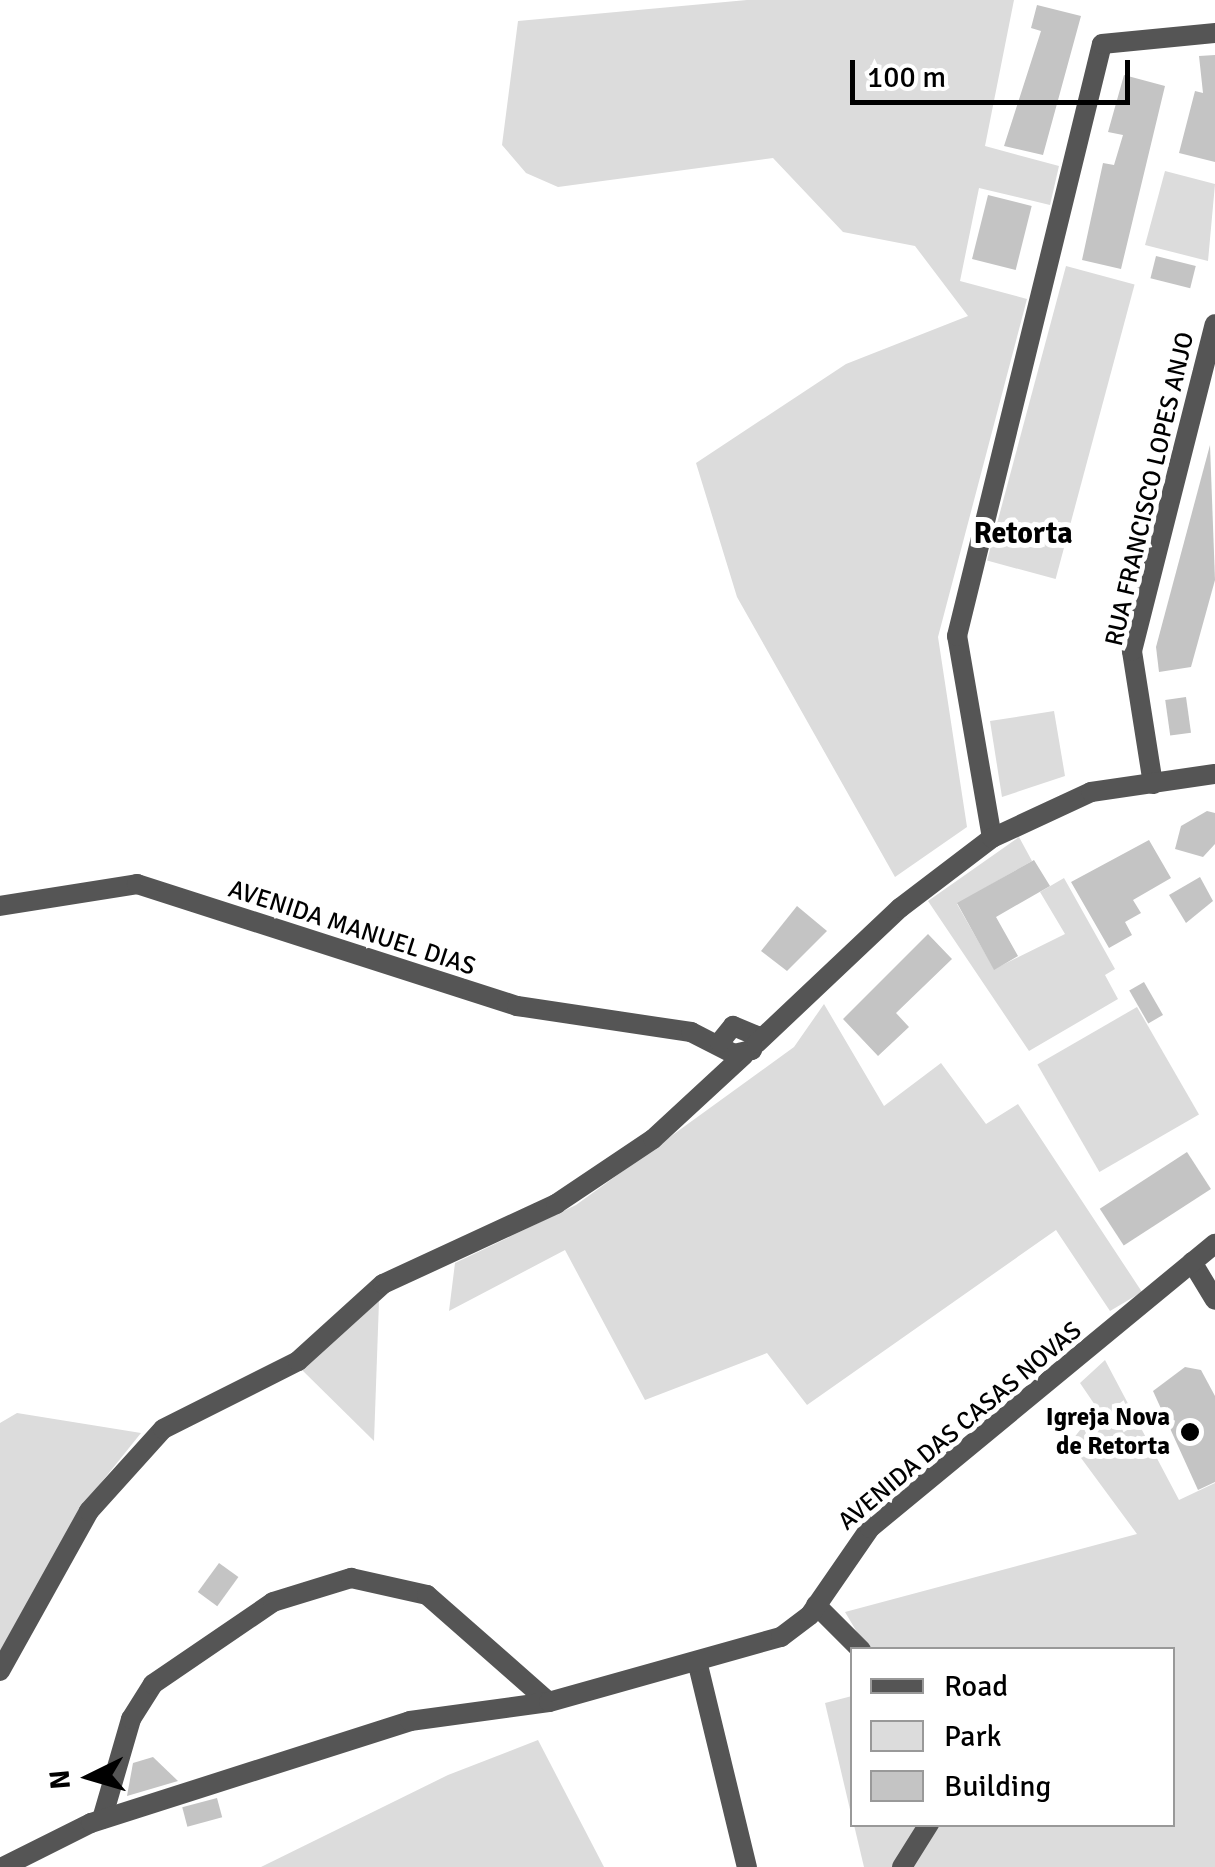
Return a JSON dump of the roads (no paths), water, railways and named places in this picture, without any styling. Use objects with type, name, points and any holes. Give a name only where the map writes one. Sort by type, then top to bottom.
[{"type":"street","points":[[992,838],[957,636],[1102,44],[1215,33]]},
{"type":"street","name":"RUA FRANCISCO LOPES ANJO","points":[[1153,784],[1132,652],[1215,324]]},
{"type":"street","points":[[0,1672],[89,1511],[163,1429],[298,1361],[383,1284],[556,1204],[717,1084],[737,1040],[779,1020],[992,838],[1091,792],[1215,774]]},
{"type":"street","name":"AVENIDA MANUEL DIAS","points":[[0,906],[137,884],[501,1002],[737,1040]]},
{"type":"street","name":"AVENIDA DAS CASAS NOVAS","points":[[3,1867],[102,1819],[410,1722],[549,1702],[698,1665],[781,1637],[816,1605],[870,1528],[1215,1244]]},
{"type":"street","points":[[1192,1262],[1215,1300]]},
{"type":"street","points":[[102,1819],[131,1720],[153,1684],[273,1602],[350,1578],[427,1595],[549,1702]]},
{"type":"street","points":[[816,1605],[857,1647]]},
{"type":"street","points":[[698,1665],[747,1867]]},
{"type":"street","points":[[902,1867],[927,1827]]},
{"type":"place","name":"Igreja Nova de Retorta","points":[[1190,1432]]},
{"type":"district","name":"Retorta","points":[[1023,534]]}]
